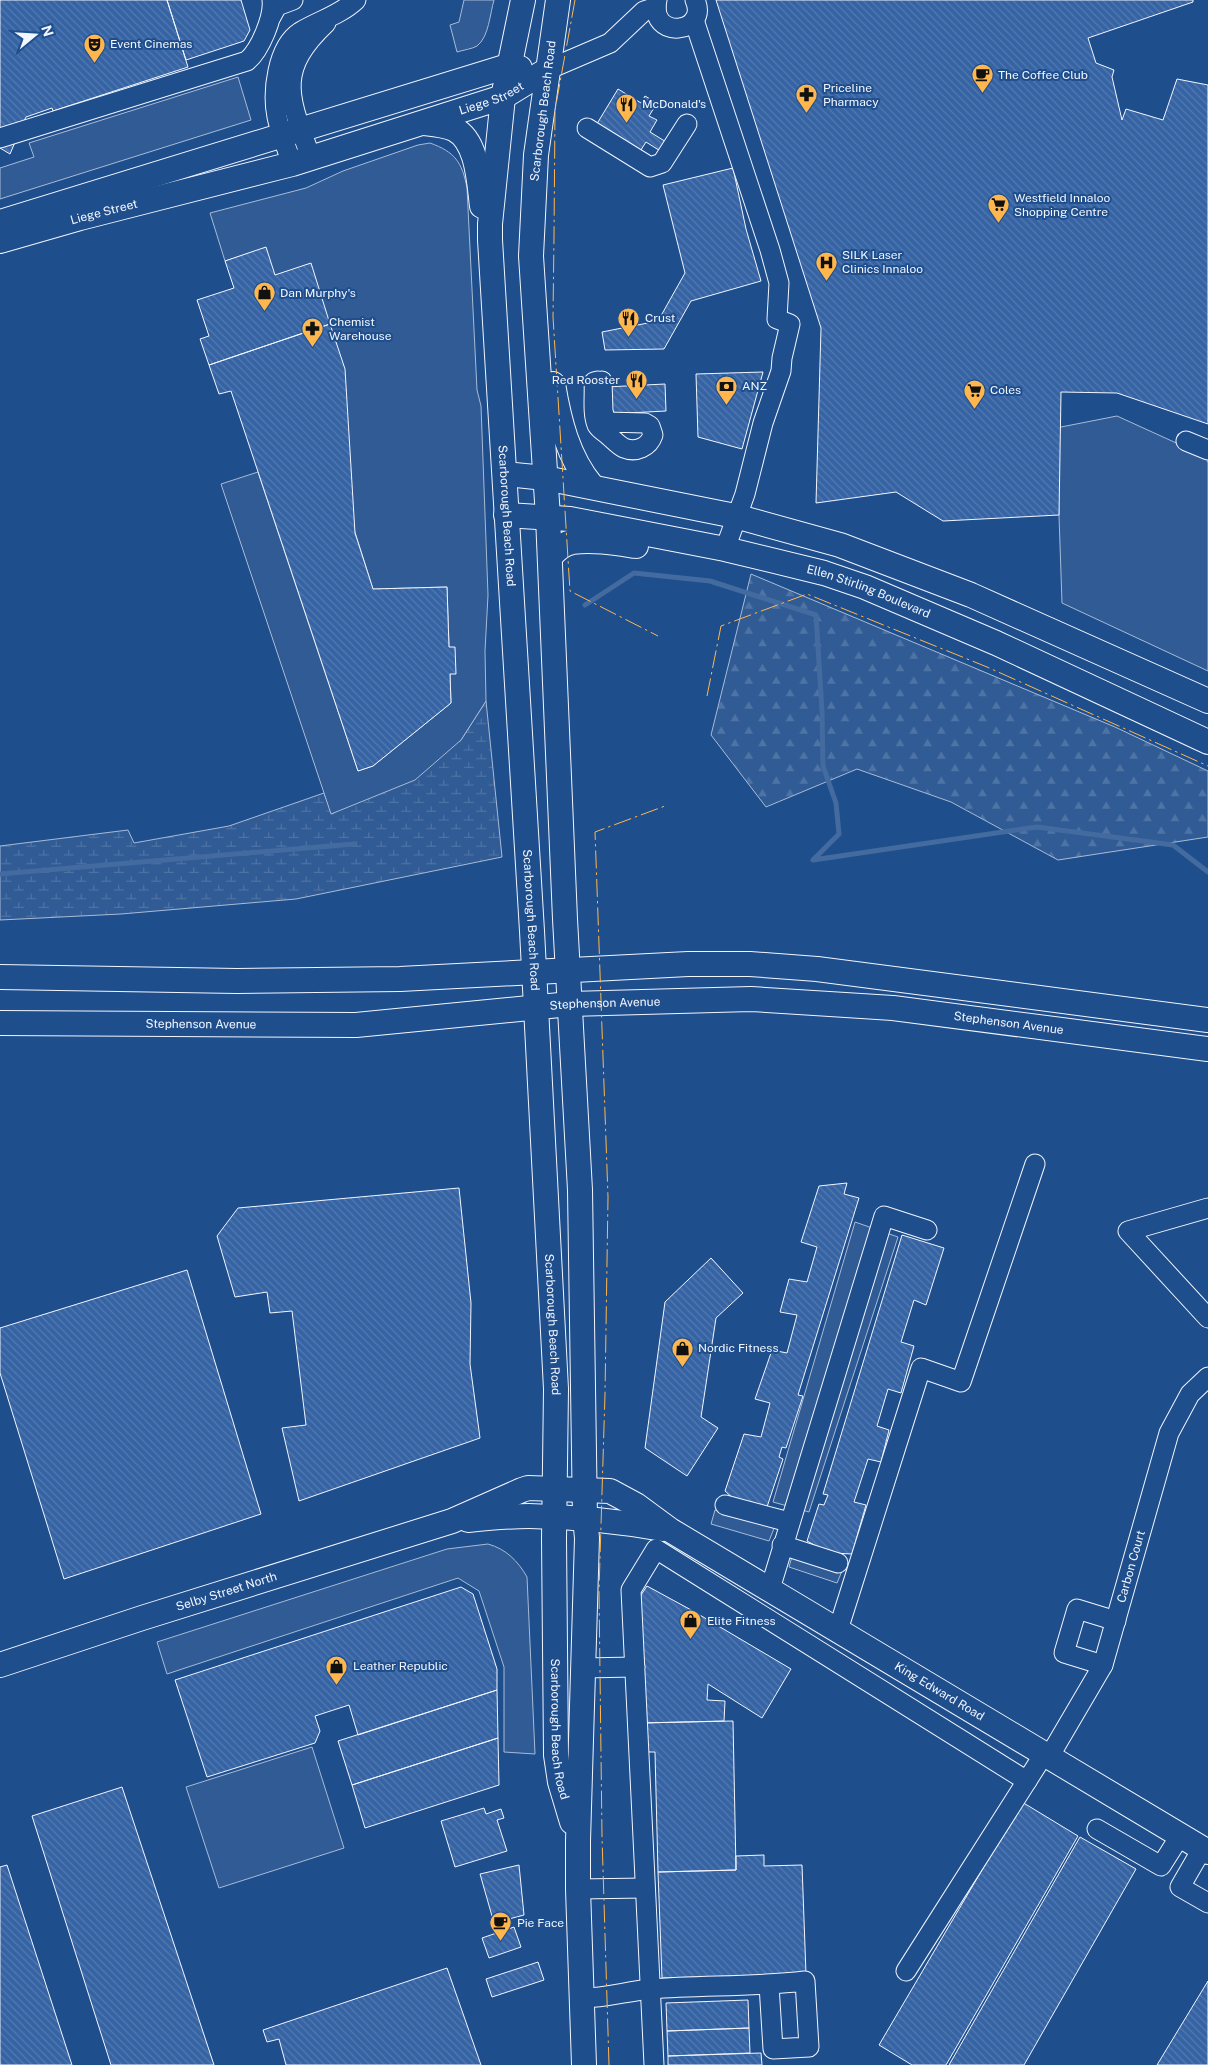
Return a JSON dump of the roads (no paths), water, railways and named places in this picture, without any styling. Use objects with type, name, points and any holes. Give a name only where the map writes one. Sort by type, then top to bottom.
[{"type":"main road","name":"Scarborough Beach Road","points":[[522,0],[503,97],[490,240],[505,474],[556,1389],[554,1489],[556,1755],[560,1782],[578,1841]]},
{"type":"main road","name":"Scarborough Beach Road","points":[[558,0],[536,155],[531,256],[546,478],[564,919],[580,1190],[584,1490],[587,1538],[578,1841],[584,2065]]},
{"type":"main road","name":"Liege Street","points":[[0,222],[508,66],[547,70]]},
{"type":"main road","name":"Liege Street","points":[[0,242],[80,218],[302,161],[503,97],[547,70]]},
{"type":"main road","points":[[422,122],[453,129],[462,134],[469,143],[477,168],[484,221],[490,240]]},
{"type":"main road","points":[[535,302],[546,336],[558,414],[579,470],[592,486]]},
{"type":"main road","points":[[505,474],[546,478],[592,486],[736,516],[840,545],[961,591],[1208,701]]},
{"type":"main road","name":"Ellen Stirling Boulevard","points":[[506,514],[570,519],[725,549],[824,573],[865,587],[996,643],[1208,742]]},
{"type":"main road","points":[[550,557],[559,547],[571,542],[612,543],[682,552],[725,549]]},
{"type":"main road","points":[[0,977],[237,981],[400,978],[688,964],[750,964],[807,968],[1208,1020]]},
{"type":"main road","name":"Stephenson Avenue","points":[[0,1023],[356,1025],[570,1004],[751,999],[893,1008],[1208,1049]]},
{"type":"main road","name":"King Edward Road","points":[[554,1489],[610,1491],[636,1505],[670,1530],[1205,1851]]},
{"type":"main road","name":"Selby Street North","points":[[0,1665],[142,1618],[452,1521],[522,1490],[554,1489]]},
{"type":"main road","name":"Selby Street North","points":[[452,1521],[529,1516],[554,1518]]},
{"type":"main road","name":"King Edward Road","points":[[554,1518],[618,1521],[670,1530]]},
{"type":"street","points":[[0,138],[247,61],[267,28],[271,9],[293,0]]},
{"type":"street","points":[[302,161],[292,133],[277,117],[277,75],[281,57],[297,34],[336,14],[356,0]]},
{"type":"street","points":[[547,70],[610,43],[644,11],[656,4],[660,21],[670,28],[683,28],[694,20],[697,12],[695,0]]},
{"type":"street","points":[[694,20],[770,250],[779,283],[777,319],[790,324],[781,371],[763,423],[745,494],[725,549]]},
{"type":"street","points":[[587,128],[650,167],[662,163],[688,124]]},
{"type":"street","points":[[1186,440],[1208,450]]},
{"type":"street","points":[[838,1630],[921,1368],[962,1382],[1035,1164]]},
{"type":"street","points":[[1208,1208],[1128,1231],[1208,1318]]},
{"type":"street","points":[[770,1589],[884,1216],[926,1230]]},
{"type":"street","name":"Carbon Court","points":[[906,1971],[1027,1781],[1047,1755],[1103,1665],[1170,1433],[1190,1394],[1208,1377]]},
{"type":"street","points":[[724,1505],[789,1522]]},
{"type":"street","points":[[782,1545],[838,1563]]},
{"type":"street","points":[[654,2065],[631,1590],[656,1549],[1027,1781]]},
{"type":"street","points":[[1103,1665],[1064,1653],[1077,1609],[1116,1621]]},
{"type":"street","points":[[583,1668],[635,1667]]},
{"type":"street","points":[[1097,1829],[1162,1866],[1180,1836]]},
{"type":"street","points":[[1205,1851],[1180,1887],[1208,1903]]},
{"type":"street","points":[[578,1889],[645,1888]]},
{"type":"street","points":[[583,1998],[604,1998],[650,1990],[769,1985]]},
{"type":"waterway","points":[[585,605],[634,573],[710,581],[816,615],[822,711],[823,766],[836,803],[839,834],[813,860],[1037,827],[1173,845],[1208,872]]},
{"type":"waterway","points":[[0,874],[354,844]]},
{"type":"place","name":"Event Cinemas","points":[[94,63]]},
{"type":"place","name":"The Coffee Club","points":[[982,94]]},
{"type":"place","name":"Priceline Pharmacy","points":[[807,114]]},
{"type":"place","name":"McDonald's","points":[[626,123]]},
{"type":"place","name":"Westfield Innaloo Shopping Centre","points":[[998,224]]},
{"type":"place","name":"SILK Laser Clinics Innaloo","points":[[826,281]]},
{"type":"place","name":"Dan Murphy's","points":[[264,312]]},
{"type":"place","name":"Crust","points":[[629,337]]},
{"type":"place","name":"Chemist Warehouse","points":[[313,348]]},
{"type":"place","name":"Red Rooster","points":[[636,399]]},
{"type":"place","name":"ANZ","points":[[726,405]]},
{"type":"place","name":"Coles","points":[[974,409]]},
{"type":"place","name":"Nordic Fitness","points":[[682,1367]]},
{"type":"place","name":"Elite Fitness","points":[[691,1640]]},
{"type":"place","name":"Leather Republic","points":[[337,1685]]},
{"type":"place","name":"Pie Face","points":[[501,1942]]}]
